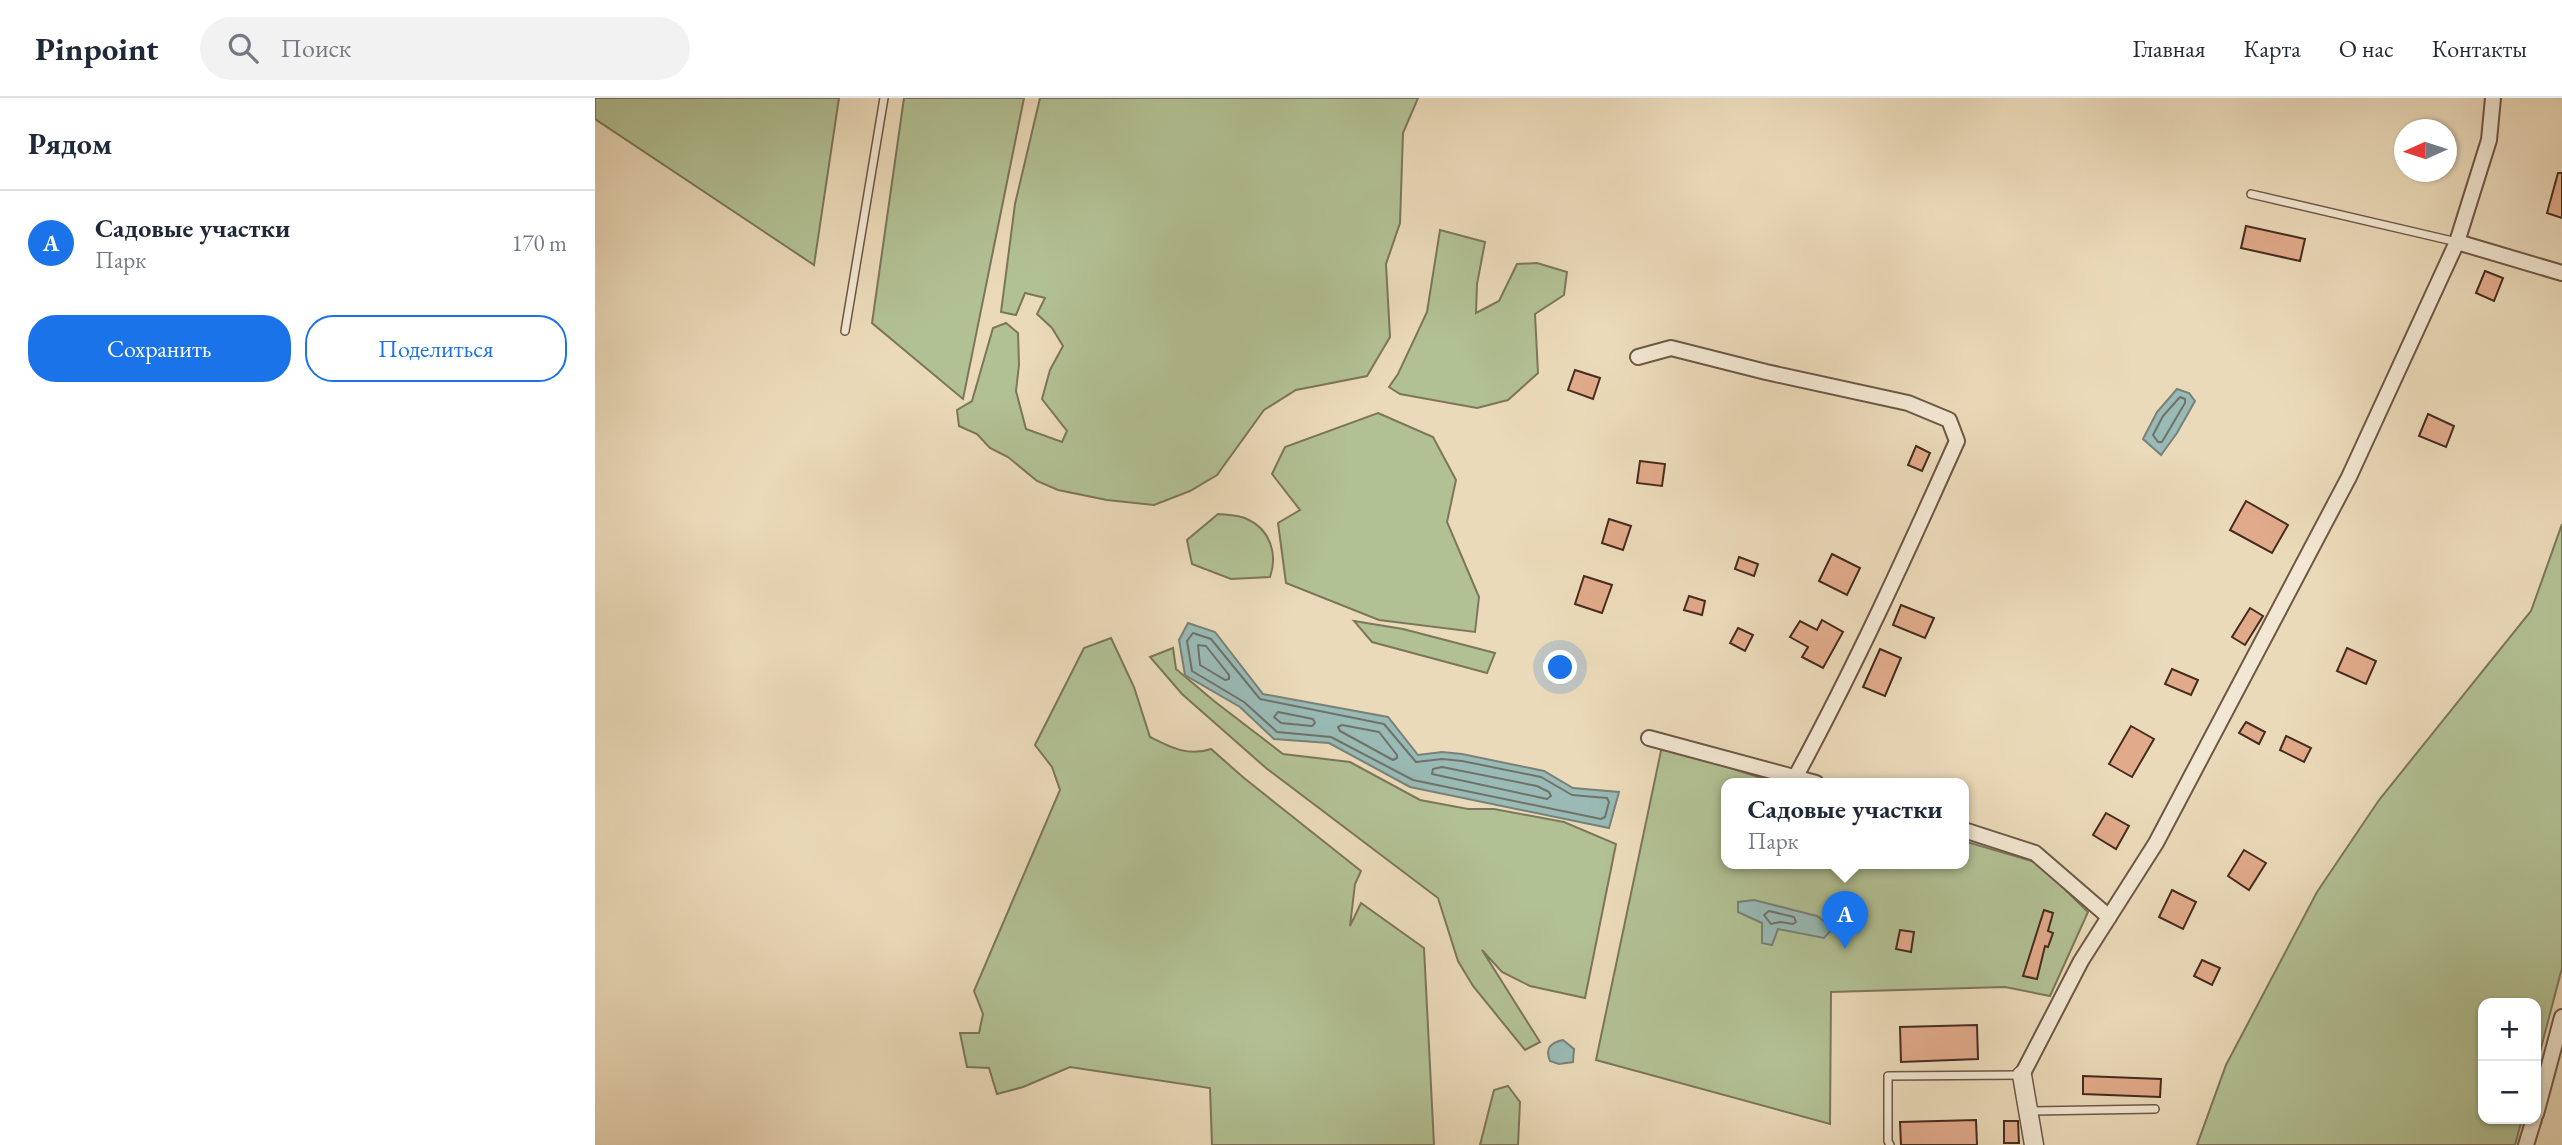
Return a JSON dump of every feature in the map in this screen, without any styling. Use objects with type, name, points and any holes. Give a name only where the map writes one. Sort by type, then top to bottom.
[{"type":"street","points":[[2034,1145],[2022,1075],[2081,961],[2156,843],[2349,477],[2457,242],[2490,140],[2494,98]]},
{"type":"street","points":[[2457,242],[2562,274]]},
{"type":"street","points":[[1638,357],[1671,348],[1908,403],[1949,420],[1957,441],[1828,717],[1796,776]]},
{"type":"street","points":[[1649,738],[1802,778]]},
{"type":"street","points":[[1969,832],[2035,853],[2109,916]]},
{"type":"street","points":[[2541,1094],[2562,1017]]},
{"type":"street","points":[[2528,1143],[2533,1124]]},
{"type":"lane","points":[[845,331],[884,98]]},
{"type":"lane","points":[[2251,194],[2457,242]]},
{"type":"lane","points":[[1890,1145],[1888,1076],[2022,1075]]},
{"type":"lane","points":[[2030,1111],[2155,1109]]},
{"type":"green space","points":[[595,98],[839,98],[814,265],[595,119]]},
{"type":"green space","points":[[904,98],[1024,98],[963,399],[872,323]]},
{"type":"green space","points":[[1040,98],[1418,98],[1403,133],[1400,223],[1386,264],[1390,337],[1367,376],[1296,390],[1264,410],[1217,475],[1190,491],[1154,505],[1107,500],[1058,490],[1037,481],[1008,457],[990,448],[977,434],[959,426],[957,410],[972,401],[993,328],[1006,323],[1018,333],[1019,365],[1016,391],[1026,429],[1062,442],[1067,431],[1042,399],[1050,370],[1063,346],[1052,328],[1037,314],[1045,298],[1025,293],[1016,315],[1001,312],[1015,204]]},
{"type":"green space","points":[[1440,230],[1485,242],[1477,284],[1476,313],[1499,301],[1517,264],[1537,263],[1567,272],[1564,295],[1535,314],[1538,373],[1508,400],[1477,408],[1400,394],[1389,387],[1398,374],[1427,312]]},
{"type":"green space","points":[[1378,413],[1433,437],[1456,480],[1447,522],[1479,597],[1475,632],[1379,620],[1286,583],[1278,523],[1300,510],[1272,474],[1285,447]]},
{"type":"green space","points":[[1218,514],[1244,518],[1261,529],[1272,551],[1270,577],[1231,579],[1192,564],[1187,540]]},
{"type":"green space","points":[[2562,524],[2562,968],[2541,1048],[2541,998],[2478,998],[2478,1124],[2521,1124],[2515,1145],[2197,1145],[2226,1065],[2317,892],[2379,800],[2531,611]]},
{"type":"green space","points":[[1354,621],[1403,629],[1495,653],[1487,673],[1372,642]]},
{"type":"green space","points":[[1111,638],[1134,687],[1150,737],[1187,751],[1211,749],[1361,871],[1355,884],[1350,926],[1361,903],[1424,948],[1434,1145],[1212,1145],[1210,1088],[1070,1067],[1023,1087],[997,1094],[989,1068],[967,1067],[960,1033],[979,1033],[983,1014],[974,991],[1060,790],[1052,767],[1035,745],[1084,648]]},
{"type":"green space","points":[[1173,648],[1176,669],[1283,754],[1350,762],[1420,800],[1468,809],[1494,809],[1564,822],[1616,844],[1585,998],[1530,986],[1502,972],[1482,950],[1540,1042],[1525,1050],[1473,986],[1458,961],[1438,898],[1266,768],[1182,694],[1150,657]]},
{"type":"green space","points":[[1662,746],[1761,778],[1721,778],[1721,869],[1969,869],[1969,842],[2038,863],[2088,912],[2050,996],[2005,987],[1831,992],[1830,1124],[1596,1060]]},
{"type":"green space","points":[[1508,1086],[1520,1102],[1518,1145],[1480,1145],[1494,1090]]},
{"type":"water","points":[[2177,389],[2189,393],[2195,401],[2161,455],[2143,439],[2157,412]]},
{"type":"water","points":[[1188,623],[1215,632],[1263,694],[1388,717],[1418,755],[1442,752],[1462,754],[1544,771],[1573,788],[1619,792],[1609,828],[1410,787],[1329,743],[1274,739],[1240,707],[1185,675],[1179,640]]},
{"type":"water","points":[[1754,900],[1817,916],[1833,928],[1824,938],[1778,929],[1772,945],[1762,943],[1762,923],[1738,912],[1738,902]]},
{"type":"water","points":[[1563,1040],[1574,1049],[1573,1062],[1559,1064],[1550,1061],[1550,1047]]},
{"type":"building","points":[[2558,173],[2562,173],[2562,218],[2547,213]]},
{"type":"building","points":[[2246,226],[2305,239],[2300,261],[2241,248]]},
{"type":"building","points":[[2485,271],[2503,278],[2494,301],[2476,293]]},
{"type":"building","points":[[1575,370],[1600,378],[1593,399],[1568,390]]},
{"type":"building","points":[[2428,414],[2454,426],[2446,447],[2419,436]]},
{"type":"building","points":[[1916,446],[1930,453],[1922,471],[1908,465]]},
{"type":"building","points":[[1640,461],[1665,464],[1662,486],[1637,483]]},
{"type":"building","points":[[2246,501],[2288,525],[2272,553],[2230,530]]},
{"type":"building","points":[[1609,519],[1631,526],[1623,550],[1602,543]]},
{"type":"building","points":[[1832,554],[1860,568],[1847,595],[1819,581]]},
{"type":"building","points":[[1739,557],[1758,564],[1754,576],[1735,569]]},
{"type":"building","points":[[1584,576],[1612,585],[1602,613],[1575,604]]},
{"type":"building","points":[[1689,596],[1705,601],[1702,615],[1684,610]]},
{"type":"building","points":[[1901,605],[1934,618],[1925,638],[1893,625]]},
{"type":"building","points":[[2250,608],[2263,616],[2245,645],[2232,637]]},
{"type":"building","points":[[1822,620],[1843,632],[1823,668],[1802,657],[1808,647],[1790,637],[1800,621],[1817,630]]},
{"type":"building","points":[[1738,628],[1753,635],[1745,651],[1730,643]]},
{"type":"building","points":[[2347,648],[2376,661],[2366,684],[2337,671]]},
{"type":"building","points":[[1880,649],[1901,658],[1885,696],[1863,687]]},
{"type":"building","points":[[2172,669],[2198,680],[2191,695],[2165,684]]},
{"type":"building","points":[[2246,722],[2265,732],[2259,744],[2239,733]]},
{"type":"building","points":[[2131,726],[2154,739],[2132,777],[2109,764]]},
{"type":"building","points":[[2286,736],[2311,748],[2304,762],[2280,750]]},
{"type":"building","points":[[2106,813],[2129,826],[2116,849],[2093,835]]},
{"type":"building","points":[[2244,850],[2266,863],[2249,890],[2228,876]]},
{"type":"building","points":[[2172,890],[2196,902],[2183,929],[2159,917]]},
{"type":"building","points":[[2044,910],[2053,913],[2048,931],[2053,933],[2048,947],[2045,946],[2037,979],[2023,976]]},
{"type":"building","points":[[1900,930],[1914,932],[1911,952],[1896,949]]},
{"type":"building","points":[[2202,960],[2220,968],[2212,985],[2194,976]]},
{"type":"building","points":[[1977,1025],[1978,1059],[1901,1062],[1900,1027]]},
{"type":"building","points":[[2083,1076],[2161,1079],[2160,1097],[2083,1094]]},
{"type":"building","points":[[1976,1120],[1977,1145],[1901,1145],[1900,1122]]},
{"type":"building","points":[[2004,1121],[2018,1121],[2019,1143],[2004,1143]]},
{"type":"place","name":"Садовые участки","points":[[1845,949]]}]
